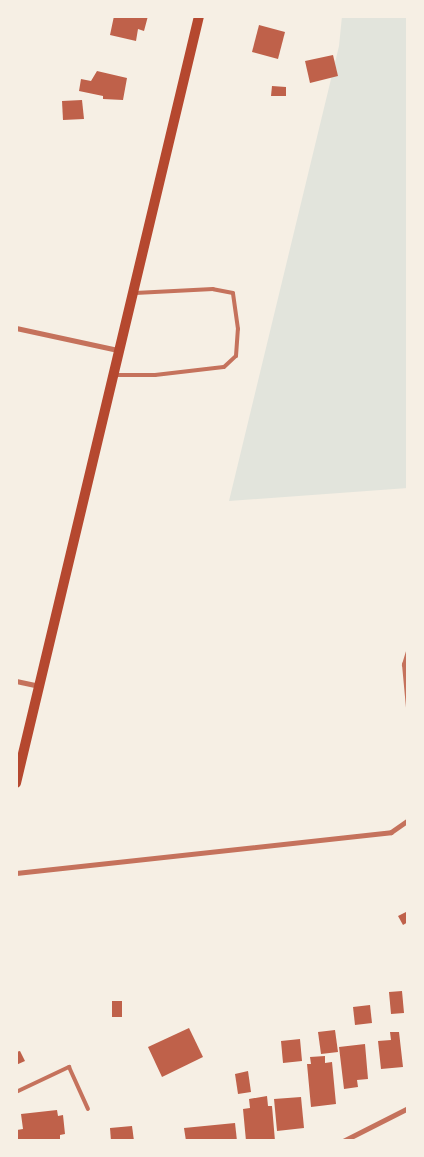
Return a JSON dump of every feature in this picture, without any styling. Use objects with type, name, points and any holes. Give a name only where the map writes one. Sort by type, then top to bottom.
[{"type":"main road","points":[[16,783],[131,293],[199,16]]},
{"type":"street","points":[[16,328],[118,350]]},
{"type":"street","points":[[408,651],[404,664],[408,707]]},
{"type":"street","points":[[16,681],[39,686]]},
{"type":"street","points":[[16,873],[391,832],[408,820]]},
{"type":"street","points":[[344,1141],[408,1108]]},
{"type":"lane","points":[[112,375],[155,376],[224,367],[236,356],[238,329],[233,293],[213,290],[131,293]]},
{"type":"lane","points":[[16,1092],[69,1067],[88,1109]]},
{"type":"shaded area","points":[[342,16],[408,16],[408,488],[229,501],[339,46]]},
{"type":"building","points":[[114,16],[148,16],[144,31],[138,29],[136,41],[110,35]]},
{"type":"building","points":[[259,25],[285,32],[278,59],[252,52]]},
{"type":"building","points":[[333,55],[338,76],[310,83],[305,61]]},
{"type":"building","points":[[97,71],[127,78],[123,100],[103,99],[103,96],[79,91],[81,79],[91,81]]},
{"type":"building","points":[[272,86],[286,87],[286,96],[271,96]]},
{"type":"building","points":[[82,100],[84,119],[63,120],[62,101]]},
{"type":"building","points":[[408,911],[408,922],[403,925],[398,916]]},
{"type":"building","points":[[402,991],[404,1013],[391,1014],[389,992]]},
{"type":"building","points":[[112,1001],[122,1001],[122,1017],[112,1017]]},
{"type":"building","points":[[370,1005],[372,1023],[355,1025],[353,1007]]},
{"type":"building","points":[[189,1028],[203,1057],[162,1077],[148,1047]]},
{"type":"building","points":[[335,1030],[338,1052],[321,1054],[318,1032]]},
{"type":"building","points":[[390,1032],[399,1032],[403,1067],[381,1069],[378,1041],[391,1040]]},
{"type":"building","points":[[300,1039],[302,1061],[283,1063],[281,1041]]},
{"type":"building","points":[[365,1044],[368,1079],[357,1080],[358,1087],[344,1089],[339,1047]]},
{"type":"building","points":[[20,1051],[25,1061],[16,1065],[16,1052]]},
{"type":"building","points":[[325,1056],[325,1063],[332,1062],[336,1104],[311,1107],[307,1064],[311,1064],[310,1057]]},
{"type":"building","points":[[248,1071],[251,1092],[238,1094],[235,1074]]},
{"type":"building","points":[[267,1096],[268,1106],[272,1106],[275,1141],[246,1141],[243,1109],[250,1108],[249,1099]]},
{"type":"building","points":[[301,1097],[304,1128],[277,1131],[274,1099]]},
{"type":"building","points":[[57,1110],[58,1116],[63,1115],[65,1134],[60,1135],[60,1141],[18,1141],[17,1130],[23,1129],[21,1114]]},
{"type":"building","points":[[235,1123],[237,1141],[186,1141],[184,1128]]},
{"type":"building","points":[[132,1126],[134,1141],[111,1141],[110,1128]]}]
